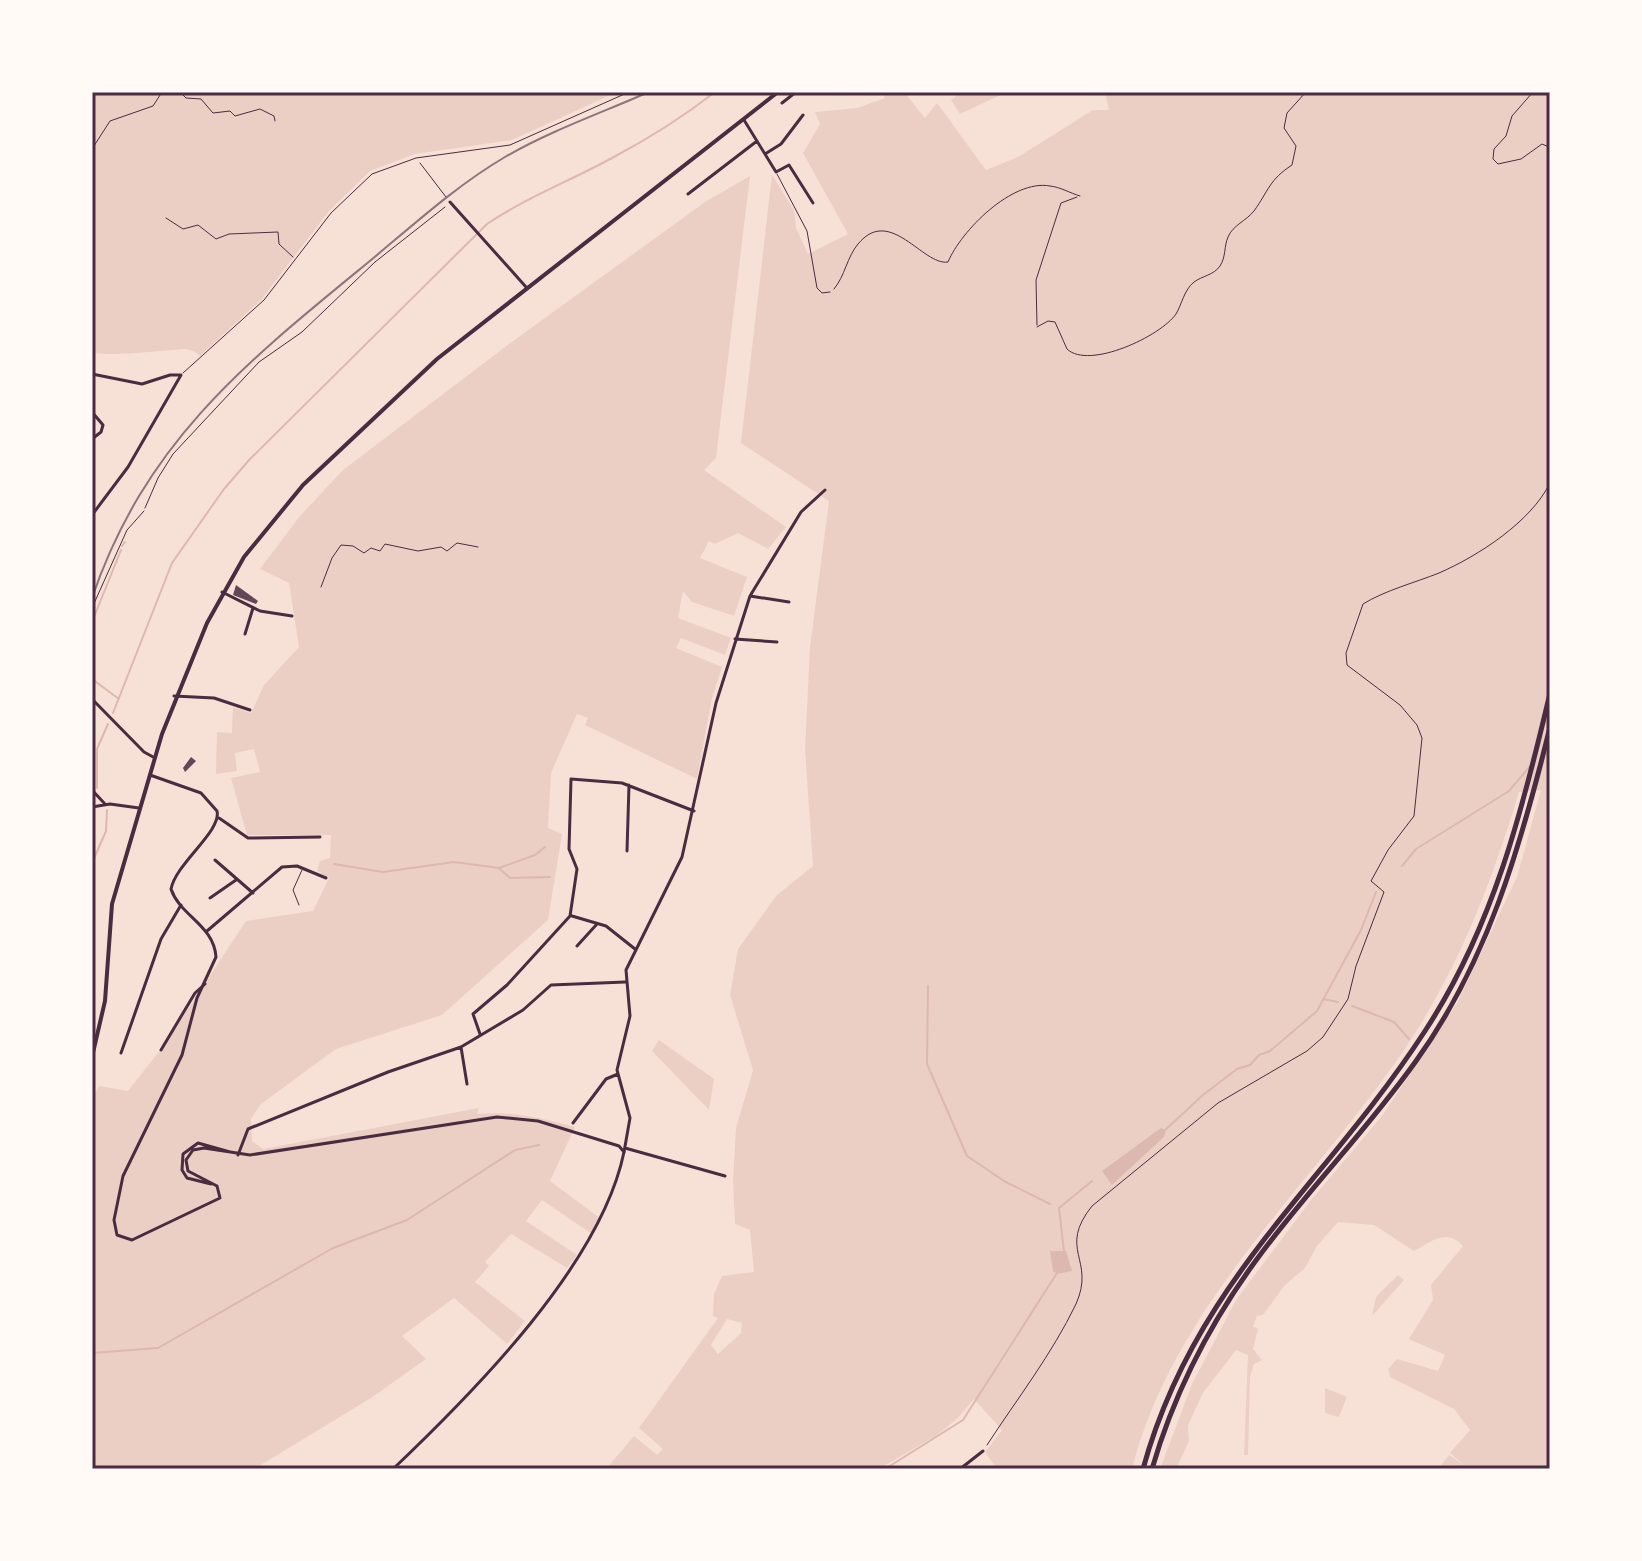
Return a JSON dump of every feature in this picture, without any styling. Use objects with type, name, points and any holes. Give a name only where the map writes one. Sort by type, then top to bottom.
[{"type":"highway","points":[[1143,1469],[1177,1376],[1212,1310],[1251,1253],[1372,1105],[1418,1042],[1465,961],[1507,874],[1550,693]]},
{"type":"highway","points":[[1152,1469],[1176,1401],[1219,1315],[1257,1258],[1417,1060],[1473,965],[1507,874],[1550,727]]},
{"type":"main road","points":[[92,1057],[105,1001],[112,904],[139,808],[174,696],[222,592],[244,557],[303,485],[437,359],[778,92]]},
{"type":"street","points":[[782,103],[796,92]]},
{"type":"street","points":[[765,154],[781,144],[803,115]]},
{"type":"street","points":[[744,120],[776,172],[789,165],[813,203]]},
{"type":"street","points":[[688,194],[757,141]]},
{"type":"street","points":[[450,202],[526,287]]},
{"type":"street","points":[[92,374],[142,384],[170,375],[181,375],[128,467],[92,515]]},
{"type":"street","points":[[92,412],[103,425],[101,432],[92,439]]},
{"type":"street","points":[[393,1469],[485,1375],[581,1253],[613,1194],[630,1118],[618,1074],[630,1016],[625,982],[635,949],[668,890],[694,811],[716,703],[750,596],[801,512],[825,490]]},
{"type":"street","points":[[222,592],[253,608],[292,616]]},
{"type":"street","points":[[750,596],[789,602]]},
{"type":"street","points":[[245,634],[253,608]]},
{"type":"street","points":[[735,639],[777,642]]},
{"type":"street","points":[[174,696],[214,698],[250,710]]},
{"type":"street","points":[[92,699],[144,752],[155,758]]},
{"type":"street","points":[[150,775],[204,794],[212,802],[219,818],[248,838],[320,837]]},
{"type":"street","points":[[481,1035],[472,1019],[473,1014],[507,985],[570,916],[577,869],[569,849],[571,779],[629,785],[694,811]]},
{"type":"street","points":[[627,851],[629,785]]},
{"type":"street","points":[[92,790],[105,804]]},
{"type":"street","points":[[92,807],[105,804],[139,808]]},
{"type":"street","points":[[219,818],[175,875],[171,889],[181,905],[207,931],[216,957],[197,998],[182,1055],[123,1176],[114,1220],[117,1235],[132,1240],[187,1211],[216,1202],[220,1196],[217,1186],[190,1175],[186,1164],[189,1153],[199,1147],[238,1155],[263,1154],[497,1117],[538,1121],[625,1150],[725,1176]]},
{"type":"street","points":[[215,860],[253,893]]},
{"type":"street","points":[[207,931],[282,867],[303,868],[326,878]]},
{"type":"street","points":[[210,898],[237,879]]},
{"type":"street","points":[[121,1053],[161,939],[181,905]]},
{"type":"street","points":[[570,916],[615,932],[635,949]]},
{"type":"street","points":[[577,946],[597,924]]},
{"type":"street","points":[[238,1155],[245,1133],[254,1126],[461,1047],[523,1010],[551,985],[625,982]]},
{"type":"street","points":[[161,1050],[195,993],[205,984]]},
{"type":"street","points":[[461,1047],[467,1084]]},
{"type":"street","points":[[573,1123],[606,1079],[618,1074]]},
{"type":"street","points":[[960,1469],[983,1451]]},
{"type":"lane","points":[[181,375],[264,300],[331,213],[355,187],[382,168],[416,158],[510,145],[629,92]]},
{"type":"lane","points":[[776,172],[807,231],[814,282],[822,293],[830,292]]},
{"type":"lane","points":[[92,608],[123,536],[144,511]]},
{"type":"lane","points":[[299,905],[293,890],[303,868]]},
{"type":"path","points":[[92,149],[110,121],[153,106],[162,92]]},
{"type":"path","points":[[180,92],[186,98],[201,99],[213,113],[230,111],[235,116],[260,109],[274,116],[275,121]]},
{"type":"path","points":[[830,292],[840,281],[861,241],[877,233],[899,234],[940,263],[948,262],[961,237],[987,213],[1020,190],[1047,185],[1080,196],[1061,203],[1055,215],[1036,280],[1037,327],[1048,321],[1055,322],[1067,349],[1086,358],[1126,346],[1149,336],[1175,316],[1194,283],[1219,267],[1234,227],[1255,210],[1273,178],[1292,165],[1296,146],[1284,128],[1287,113],[1306,92]]},
{"type":"path","points":[[1533,92],[1512,116],[1506,136],[1494,149],[1493,159],[1498,164],[1521,159],[1542,144],[1549,147]]},
{"type":"path","points":[[416,158],[444,194]]},
{"type":"path","points":[[144,511],[158,478],[173,454],[259,362],[306,328],[375,262],[450,202]]},
{"type":"path","points":[[166,218],[183,229],[198,225],[216,239],[229,234],[278,232],[279,244],[297,258]]},
{"type":"path","points":[[983,1451],[1076,1303],[1083,1268],[1075,1236],[1078,1224],[1092,1206],[1218,1103],[1307,1051],[1323,1037],[1348,999],[1356,966],[1384,892],[1371,881],[1388,850],[1414,816],[1422,738],[1417,725],[1400,705],[1347,665],[1346,653],[1360,611],[1372,599],[1442,571],[1499,536],[1542,500],[1550,483]]},
{"type":"path","points":[[321,587],[332,558],[341,545],[353,546],[364,553],[371,548],[380,551],[385,544],[418,551],[441,547],[447,551],[457,543],[478,547]]},
{"type":"shaded area","points":[[92,92],[617,92],[512,140],[415,154],[370,171],[329,211],[261,300],[200,356],[184,349],[127,354],[92,353]]},
{"type":"shaded area","points":[[882,92],[904,92],[925,118],[937,103],[986,170],[1018,157],[1093,110],[1109,110],[1105,92],[1550,92],[1550,1469],[1438,1469],[1449,1455],[1464,1465],[1450,1453],[1470,1430],[1454,1409],[1390,1377],[1388,1369],[1397,1359],[1438,1371],[1445,1355],[1409,1339],[1433,1300],[1431,1285],[1463,1246],[1445,1237],[1414,1251],[1374,1225],[1338,1222],[1317,1246],[1305,1268],[1285,1285],[1263,1315],[1257,1316],[1253,1326],[1258,1329],[1253,1349],[1262,1360],[1254,1364],[1250,1377],[1248,1455],[1244,1455],[1248,1355],[1236,1350],[1203,1393],[1188,1425],[1189,1441],[1176,1469],[1160,1469],[1192,1384],[1236,1300],[1311,1200],[1382,1116],[1457,1003],[1517,877],[1541,790],[1519,792],[1469,931],[1418,1029],[1361,1109],[1245,1254],[1178,1356],[1151,1411],[1132,1469],[997,1469],[985,1452],[1002,1430],[974,1399],[958,1418],[937,1435],[879,1469],[606,1469],[634,1436],[657,1455],[663,1449],[639,1428],[718,1318],[713,1316],[714,1294],[722,1276],[754,1272],[750,1230],[735,1224],[733,1180],[736,1128],[753,1070],[730,995],[738,949],[777,895],[813,866],[805,749],[810,647],[829,501],[741,443],[772,175],[794,210],[796,228],[808,254],[848,234],[803,153],[820,124],[815,112],[857,108],[885,98]],"holes":[[[1164,1137],[1112,1185],[1103,1171],[1130,1152]],[[727,1319],[742,1323],[741,1333],[718,1354],[711,1345]]]},
{"type":"shaded area","points":[[961,92],[1007,92],[960,114],[951,100]]},
{"type":"shaded area","points":[[750,176],[716,458],[704,470],[786,527],[768,549],[738,533],[715,544],[709,541],[700,558],[747,577],[734,616],[692,602],[683,591],[678,618],[731,638],[725,655],[681,638],[676,648],[722,667],[712,698],[697,779],[585,725],[588,718],[577,714],[551,773],[548,828],[562,834],[548,920],[442,1015],[336,1049],[261,1104],[251,1119],[252,1141],[263,1149],[479,1108],[477,1114],[526,1116],[575,1127],[550,1181],[600,1218],[592,1234],[542,1200],[526,1221],[577,1255],[567,1268],[511,1234],[485,1262],[489,1266],[475,1282],[525,1321],[507,1344],[454,1298],[402,1336],[426,1359],[371,1398],[254,1469],[92,1469],[92,1100],[99,1086],[128,1091],[164,1045],[246,921],[313,911],[329,878],[317,871],[320,861],[330,858],[331,835],[247,835],[231,778],[260,772],[254,749],[235,753],[237,771],[216,774],[217,732],[232,733],[233,707],[251,713],[264,685],[299,647],[289,583],[260,569],[300,516],[343,470],[509,344],[705,202]]},
{"type":"shaded area","points":[[659,1040],[714,1079],[709,1110],[652,1051]]},
{"type":"shaded area","points":[[1161,1128],[1166,1130],[1164,1137],[1112,1185],[1102,1171]]},
{"type":"shaded area","points":[[1050,1251],[1066,1251],[1072,1271],[1057,1274],[1053,1271]]},
{"type":"shaded area","points":[[1398,1275],[1404,1280],[1372,1316],[1376,1297]]},
{"type":"shaded area","points":[[1325,1388],[1347,1397],[1339,1417],[1325,1413]]},
{"type":"building","points":[[236,585],[258,601],[256,604],[233,595]]},
{"type":"building","points":[[191,757],[196,761],[185,772],[183,768]]},
{"type":"waterway","points":[[113,713],[172,563],[224,489],[250,459],[487,224],[639,143],[715,92]]},
{"type":"waterway","points":[[122,546],[125,542]]},
{"type":"waterway","points":[[92,622],[121,550]]},
{"type":"waterway","points":[[92,679],[119,699]]},
{"type":"waterway","points":[[97,788],[97,749],[108,724]]},
{"type":"waterway","points":[[1402,866],[1416,849],[1509,791],[1531,765]]},
{"type":"waterway","points":[[92,863],[106,831],[107,810]]},
{"type":"waterway","points":[[334,864],[383,872],[454,862],[499,868],[535,855],[545,847]]},
{"type":"waterway","points":[[500,869],[510,878],[550,877]]},
{"type":"waterway","points":[[1164,1131],[1203,1095],[1237,1069],[1250,1065],[1259,1055],[1270,1051],[1317,1011],[1361,930],[1376,892]]},
{"type":"waterway","points":[[928,986],[927,1064],[967,1156],[1004,1181],[1050,1204]]},
{"type":"waterway","points":[[1323,999],[1338,1002]]},
{"type":"waterway","points":[[1352,1006],[1394,1022],[1409,1039]]},
{"type":"waterway","points":[[92,1353],[158,1348],[333,1248],[407,1220],[515,1150],[539,1145]]},
{"type":"waterway","points":[[1064,1252],[1059,1208],[1092,1181]]},
{"type":"waterway","points":[[885,1469],[963,1420],[1057,1273]]},
{"type":"railway","points":[[92,598],[114,543],[140,494],[203,410],[239,373],[468,181],[540,139],[649,92]]}]
